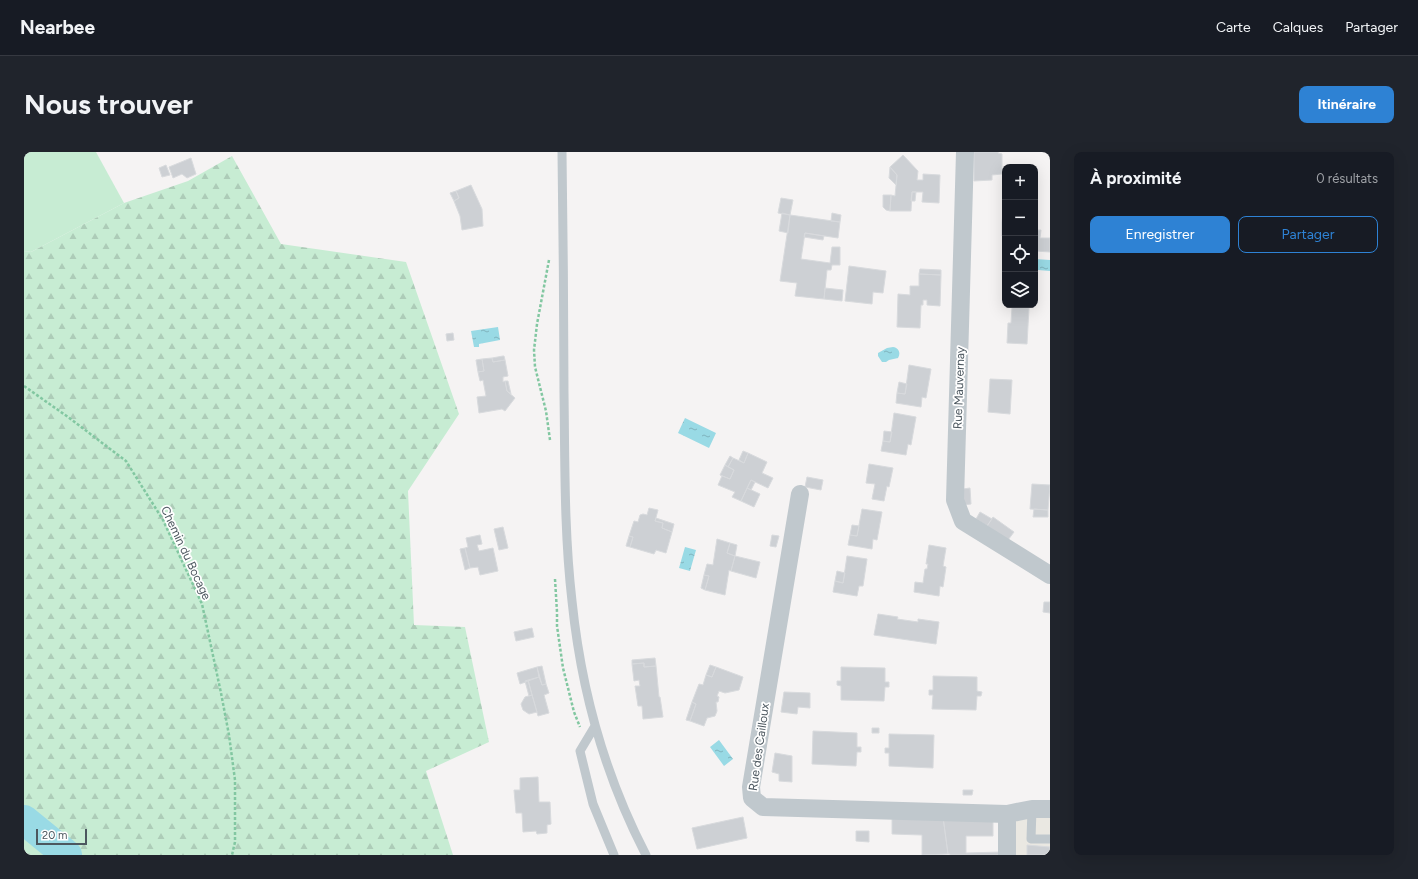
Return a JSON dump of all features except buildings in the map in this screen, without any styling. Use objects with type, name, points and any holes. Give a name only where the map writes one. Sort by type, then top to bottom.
[{"type":"street","name":"Rue Mauvernay","points":[[965,152],[955,500],[963,521],[1050,575]]},
{"type":"street","name":"Rue des Cailloux","points":[[800,494],[751,787],[752,798],[763,807],[1007,814],[1032,809],[1050,809]]},
{"type":"street","points":[[1007,814],[1007,855]]},
{"type":"lane","points":[[562,152],[565,498],[572,601],[582,672],[595,726],[629,822],[646,855]]},
{"type":"lane","points":[[595,726],[580,752],[593,804],[614,855]]},
{"type":"lane","points":[[1032,809],[1032,839],[1050,839]]},
{"type":"path","name":"Chemin du Bocage","points":[[24,386],[126,461],[163,520],[202,604],[221,693],[234,773],[235,842],[232,855]]},
{"type":"shaded area","points":[[1012,816],[1050,818],[1050,855],[1012,855]]},
{"type":"green space","points":[[24,152],[96,152],[124,203],[31,252],[24,251]]},
{"type":"green space","points":[[232,156],[281,244],[406,262],[459,414],[408,491],[414,625],[465,627],[489,742],[426,771],[453,855],[24,855],[24,251],[31,252],[124,203],[188,181]]},
{"type":"water","points":[[1038,259],[1050,260],[1050,271],[1038,270]]},
{"type":"water","points":[[498,327],[500,340],[479,344],[479,347],[474,347],[471,331]]},
{"type":"water","points":[[887,348],[897,348],[899,351],[898,358],[882,362],[878,356],[878,353]]},
{"type":"water","points":[[685,418],[716,433],[709,448],[678,433]]},
{"type":"water","points":[[685,547],[696,550],[690,571],[679,568]]},
{"type":"water","points":[[719,740],[733,759],[724,766],[710,747]]},
{"type":"waterway","points":[[24,820],[67,855]]}]
